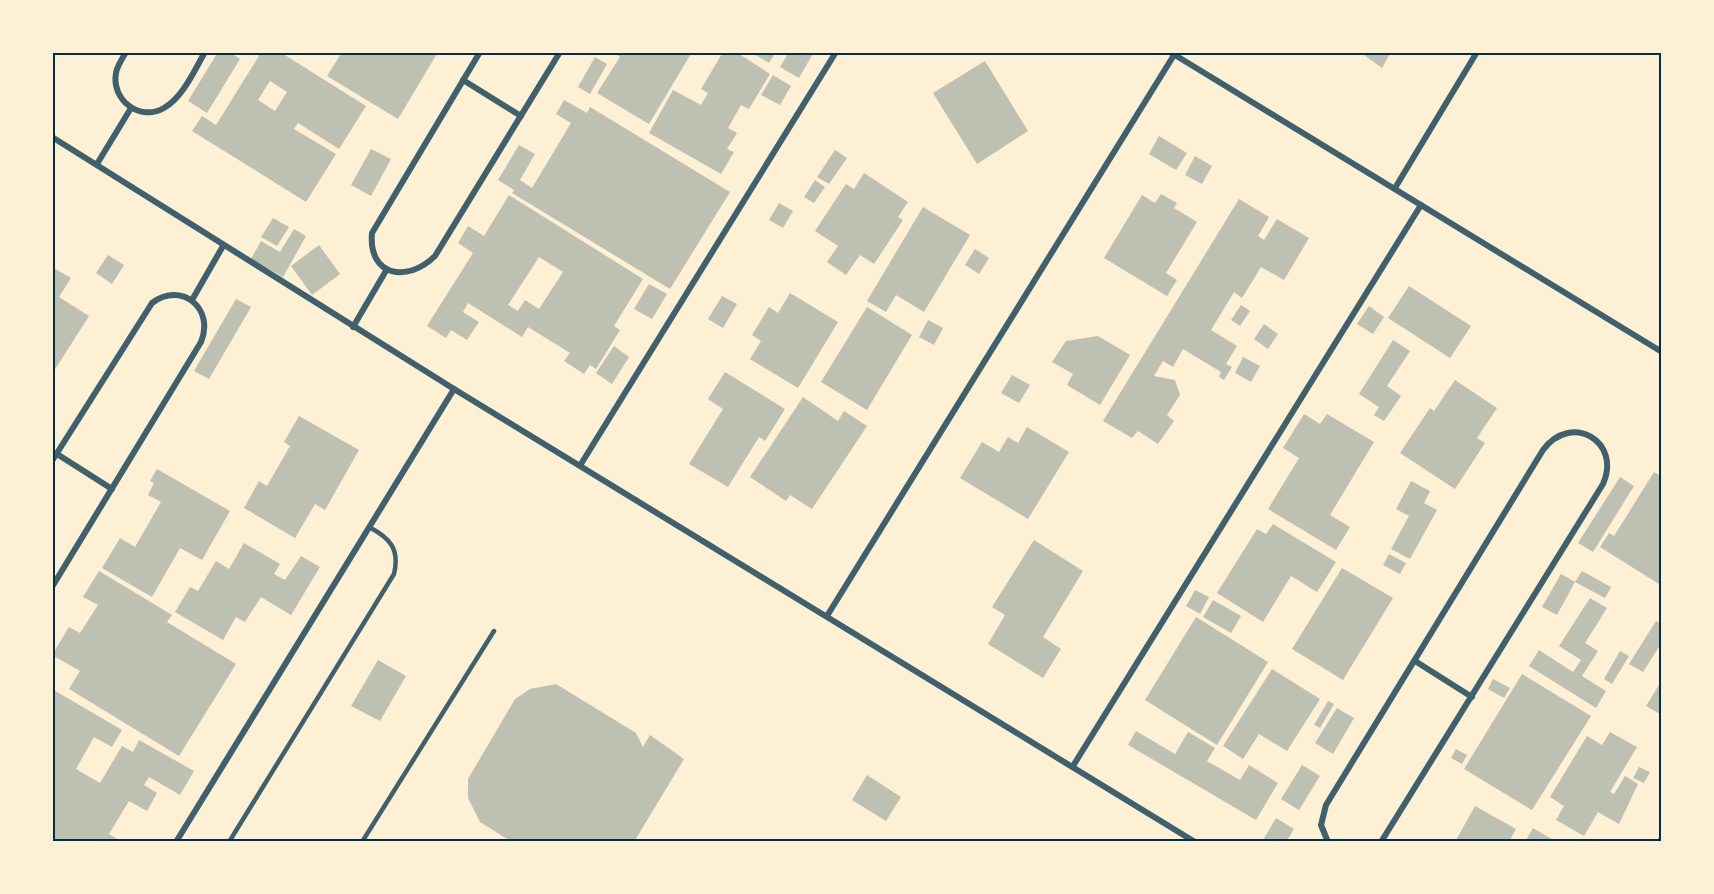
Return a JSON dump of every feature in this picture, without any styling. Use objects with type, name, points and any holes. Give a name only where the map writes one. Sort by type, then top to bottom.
[{"type":"street","points":[[126,52],[116,72],[117,92],[131,108],[149,113],[166,107],[179,95],[205,52]]},
{"type":"street","points":[[480,52],[372,233],[373,254],[387,269],[395,273],[413,272],[435,256],[560,52]]},
{"type":"street","points":[[582,464],[836,52]]},
{"type":"street","points":[[1395,188],[1477,52]]},
{"type":"street","points":[[827,616],[1172,54],[1662,352]]},
{"type":"street","points":[[463,80],[521,116]]},
{"type":"street","points":[[97,164],[131,108]]},
{"type":"street","points":[[52,137],[353,327],[582,464],[1195,842]]},
{"type":"street","points":[[1073,766],[1421,205]]},
{"type":"street","points":[[192,300],[223,246]]},
{"type":"street","points":[[353,327],[387,269]]},
{"type":"street","points":[[52,461],[152,303],[168,295],[177,294],[192,300],[204,316],[205,334],[52,587]]},
{"type":"street","points":[[176,842],[454,389]]},
{"type":"street","points":[[1328,842],[1321,825],[1326,805],[1549,441],[1567,432],[1577,432],[1595,439],[1606,455],[1607,475],[1603,484],[1381,842]]},
{"type":"street","points":[[57,454],[112,489]]},
{"type":"street","points":[[1414,660],[1472,697]]},
{"type":"lane","points":[[229,842],[394,574],[396,554],[393,545],[383,534],[369,527]]},
{"type":"lane","points":[[362,842],[494,631]]},
{"type":"building","points":[[218,52],[230,52],[240,59],[207,113],[188,101]]},
{"type":"building","points":[[254,52],[280,52],[366,106],[339,149],[298,123],[294,129],[336,154],[306,202],[192,131],[202,116],[216,125],[259,56]],"holes":[[[270,81],[287,92],[275,111],[258,100]]]},
{"type":"building","points":[[342,52],[438,52],[398,119],[327,76]]},
{"type":"building","points":[[613,52],[692,52],[649,124],[597,93],[620,57]]},
{"type":"building","points":[[723,52],[736,52],[770,74],[749,109],[741,105],[728,128],[737,133],[727,149],[734,152],[721,174],[649,133],[673,90],[701,105],[708,93],[701,89]]},
{"type":"building","points":[[751,52],[776,52],[769,63]]},
{"type":"building","points":[[789,52],[814,52],[799,78],[780,67]]},
{"type":"building","points":[[1360,52],[1391,52],[1382,68]]},
{"type":"building","points":[[595,57],[607,64],[590,94],[578,87]]},
{"type":"building","points":[[985,61],[1028,131],[977,164],[933,93]]},
{"type":"building","points":[[773,75],[791,86],[780,105],[761,95]]},
{"type":"building","points":[[564,100],[587,113],[590,107],[730,192],[670,289],[512,193],[514,190],[498,180],[519,145],[535,154],[520,180],[532,188],[571,123],[556,114]]},
{"type":"building","points":[[1159,136],[1187,153],[1176,170],[1149,154]]},
{"type":"building","points":[[371,149],[391,159],[371,196],[351,185]]},
{"type":"building","points":[[835,150],[847,158],[829,184],[817,177]]},
{"type":"building","points":[[1195,156],[1212,166],[1202,184],[1185,175]]},
{"type":"building","points":[[864,173],[908,202],[898,217],[903,220],[874,264],[860,255],[846,275],[827,262],[838,246],[815,231],[846,184],[854,189]]},
{"type":"building","points":[[815,180],[825,187],[814,203],[804,197]]},
{"type":"building","points":[[1161,194],[1177,203],[1174,208],[1197,222],[1166,273],[1177,280],[1167,296],[1104,258],[1142,195],[1155,203]]},
{"type":"building","points":[[509,195],[643,279],[614,326],[620,330],[596,369],[590,365],[584,374],[564,361],[570,353],[528,327],[522,337],[468,303],[463,312],[479,322],[467,340],[451,330],[446,338],[427,326],[473,253],[458,243],[468,226],[484,236]],"holes":[[[539,257],[563,272],[539,309],[525,300],[518,311],[508,305]]]},
{"type":"building","points":[[1239,199],[1269,217],[1258,236],[1264,240],[1277,219],[1309,238],[1284,280],[1261,267],[1242,298],[1234,292],[1211,330],[1237,346],[1226,364],[1232,367],[1224,380],[1219,377],[1221,372],[1183,349],[1173,367],[1163,361],[1154,376],[1175,380],[1180,395],[1167,415],[1174,421],[1158,444],[1138,431],[1132,438],[1103,421]]},
{"type":"building","points":[[779,203],[793,211],[783,228],[769,220]]},
{"type":"building","points":[[923,207],[970,235],[924,312],[896,295],[886,312],[867,301]]},
{"type":"building","points":[[273,218],[289,227],[277,246],[261,237]]},
{"type":"building","points":[[294,229],[306,236],[283,277],[251,259],[261,241],[280,252]]},
{"type":"building","points":[[319,245],[340,274],[312,295],[291,266]]},
{"type":"building","points":[[975,249],[989,258],[979,274],[965,265]]},
{"type":"building","points":[[108,255],[124,265],[112,284],[96,273]]},
{"type":"building","points":[[52,267],[71,278],[59,297],[89,316],[52,374]]},
{"type":"building","points":[[649,284],[667,294],[652,319],[634,309]]},
{"type":"building","points":[[1409,286],[1471,326],[1450,358],[1388,318]]},
{"type":"building","points":[[790,293],[838,322],[798,388],[750,359],[761,341],[752,335],[769,307],[778,313]]},
{"type":"building","points":[[722,296],[737,304],[723,328],[708,319]]},
{"type":"building","points":[[236,299],[251,307],[209,379],[194,371]]},
{"type":"building","points":[[1241,305],[1250,311],[1240,326],[1231,320]]},
{"type":"building","points":[[1369,306],[1384,317],[1373,334],[1357,324]]},
{"type":"building","points":[[867,307],[912,335],[867,410],[821,382]]},
{"type":"building","points":[[928,320],[943,328],[934,345],[919,337]]},
{"type":"building","points":[[1264,324],[1278,334],[1268,349],[1254,339]]},
{"type":"building","points":[[1098,336],[1130,355],[1100,405],[1067,385],[1073,374],[1052,362],[1066,341]]},
{"type":"building","points":[[1393,340],[1410,351],[1387,386],[1401,396],[1384,421],[1374,415],[1379,407],[1359,394]]},
{"type":"building","points":[[614,346],[629,357],[612,384],[596,373]]},
{"type":"building","points":[[1243,357],[1260,366],[1251,382],[1235,373]]},
{"type":"building","points":[[725,372],[785,409],[765,441],[759,437],[728,487],[689,464],[723,409],[708,399]]},
{"type":"building","points":[[1012,375],[1030,385],[1019,403],[1001,393]]},
{"type":"building","points":[[1455,380],[1497,408],[1477,438],[1485,443],[1455,489],[1400,453],[1430,408],[1434,411]]},
{"type":"building","points":[[803,397],[838,421],[844,411],[867,426],[812,509],[790,495],[786,501],[750,477]]},
{"type":"building","points":[[1304,414],[1320,424],[1327,414],[1374,442],[1330,515],[1350,527],[1336,550],[1268,509],[1299,458],[1283,448]]},
{"type":"building","points":[[299,416],[359,450],[325,510],[315,504],[295,538],[244,508],[259,481],[267,486],[290,446],[284,442]]},
{"type":"building","points":[[1027,427],[1069,452],[1028,519],[960,478],[982,442],[999,452],[1008,437],[1018,443]]},
{"type":"building","points":[[157,469],[230,511],[202,560],[180,548],[152,597],[102,568],[120,538],[135,547],[161,502],[148,495],[154,483],[150,481]]},
{"type":"building","points":[[1654,472],[1662,477],[1662,586],[1600,547],[1609,533],[1614,536]]},
{"type":"building","points":[[1620,477],[1634,486],[1593,552],[1578,543]]},
{"type":"building","points":[[1411,481],[1430,491],[1424,503],[1437,510],[1410,559],[1391,549],[1409,516],[1396,509]]},
{"type":"building","points":[[1273,524],[1336,562],[1317,592],[1291,576],[1263,622],[1217,593],[1257,529],[1266,534]]},
{"type":"building","points":[[1034,540],[1083,571],[1043,637],[1061,649],[1043,678],[988,644],[1005,615],[992,607]]},
{"type":"building","points":[[244,543],[280,564],[274,574],[285,580],[301,556],[320,567],[291,615],[261,597],[245,622],[236,617],[223,640],[175,612],[190,587],[198,591],[216,561],[229,569]]},
{"type":"building","points":[[1389,554],[1406,563],[1400,574],[1383,565]]},
{"type":"building","points":[[1342,568],[1393,598],[1343,680],[1292,649]]},
{"type":"building","points":[[99,571],[172,615],[167,622],[236,664],[179,756],[69,689],[80,671],[52,655],[69,627],[80,633],[98,605],[83,597]]},
{"type":"building","points":[[1582,571],[1611,587],[1605,598],[1575,582]]},
{"type":"building","points":[[1561,574],[1575,582],[1557,615],[1542,607]]},
{"type":"building","points":[[1195,590],[1209,597],[1200,614],[1186,606]]},
{"type":"building","points":[[1590,598],[1607,608],[1585,643],[1598,651],[1582,676],[1606,691],[1596,708],[1529,666],[1539,650],[1573,672],[1581,660],[1559,646]]},
{"type":"building","points":[[1213,600],[1241,616],[1231,633],[1203,617]]},
{"type":"building","points":[[1196,617],[1268,662],[1217,745],[1145,700]]},
{"type":"building","points":[[1656,621],[1662,624],[1662,642],[1643,672],[1629,664]]},
{"type":"building","points":[[1620,651],[1629,656],[1612,684],[1604,679]]},
{"type":"building","points":[[378,660],[406,676],[380,721],[351,706]]},
{"type":"building","points":[[1272,669],[1320,699],[1287,751],[1259,734],[1243,759],[1223,746]]},
{"type":"building","points":[[1522,674],[1591,716],[1532,810],[1464,769]]},
{"type":"building","points":[[1493,679],[1510,688],[1504,698],[1488,689]]},
{"type":"building","points":[[1662,680],[1662,715],[1646,706]]},
{"type":"building","points":[[556,684],[636,733],[643,747],[650,735],[684,759],[634,842],[512,842],[480,822],[468,798],[468,779],[515,699],[530,689]]},
{"type":"building","points":[[52,689],[122,730],[112,747],[94,737],[76,769],[100,783],[122,746],[133,752],[139,740],[194,771],[180,795],[149,777],[144,785],[157,793],[147,811],[129,801],[109,834],[122,842],[52,842]]},
{"type":"building","points":[[1328,701],[1334,704],[1320,728],[1314,725]]},
{"type":"building","points":[[1337,708],[1354,718],[1333,754],[1315,743]]},
{"type":"building","points":[[1136,731],[1175,754],[1188,732],[1215,748],[1207,761],[1240,780],[1249,765],[1278,783],[1256,820],[1128,745]]},
{"type":"building","points":[[1610,732],[1637,747],[1610,792],[1614,794],[1625,776],[1638,784],[1619,824],[1598,812],[1584,836],[1556,820],[1564,806],[1550,797],[1587,736],[1602,745]]},
{"type":"building","points":[[1456,749],[1467,755],[1462,764],[1451,758]]},
{"type":"building","points":[[1302,765],[1320,776],[1299,810],[1281,799]]},
{"type":"building","points":[[1639,767],[1650,772],[1644,783],[1633,778]]},
{"type":"building","points":[[867,775],[901,797],[886,821],[852,800]]},
{"type":"building","points":[[1475,806],[1516,829],[1509,842],[1455,842]]},
{"type":"building","points":[[1276,818],[1294,829],[1286,842],[1262,842]]},
{"type":"building","points":[[1533,828],[1557,842],[1525,842]]}]
